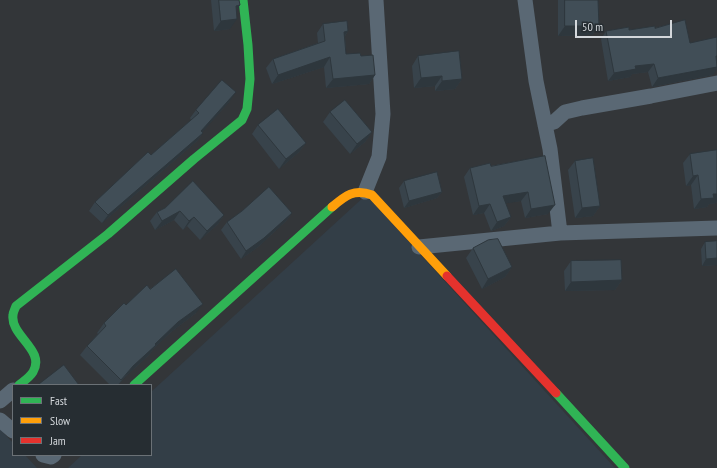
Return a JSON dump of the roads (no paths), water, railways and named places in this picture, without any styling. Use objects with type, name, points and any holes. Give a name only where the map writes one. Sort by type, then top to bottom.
[{"type":"street","points":[[20,384],[30,376],[36,363],[33,352],[12,322],[11,319],[16,306],[108,234],[194,159],[242,120],[245,115],[250,90],[250,76],[243,0]]},
{"type":"street","points":[[365,192],[379,157],[383,114],[376,0]]},
{"type":"street","points":[[525,0],[536,81],[550,149],[560,233]]},
{"type":"street","points":[[545,124],[554,122],[566,112],[582,108],[717,83]]},
{"type":"street","points":[[135,384],[339,201],[347,195],[357,191],[365,192],[372,195],[625,468]]},
{"type":"street","points":[[419,247],[560,233],[717,228]]},
{"type":"street","points":[[0,401],[12,391]]},
{"type":"street","points":[[0,420],[12,431]]}]
